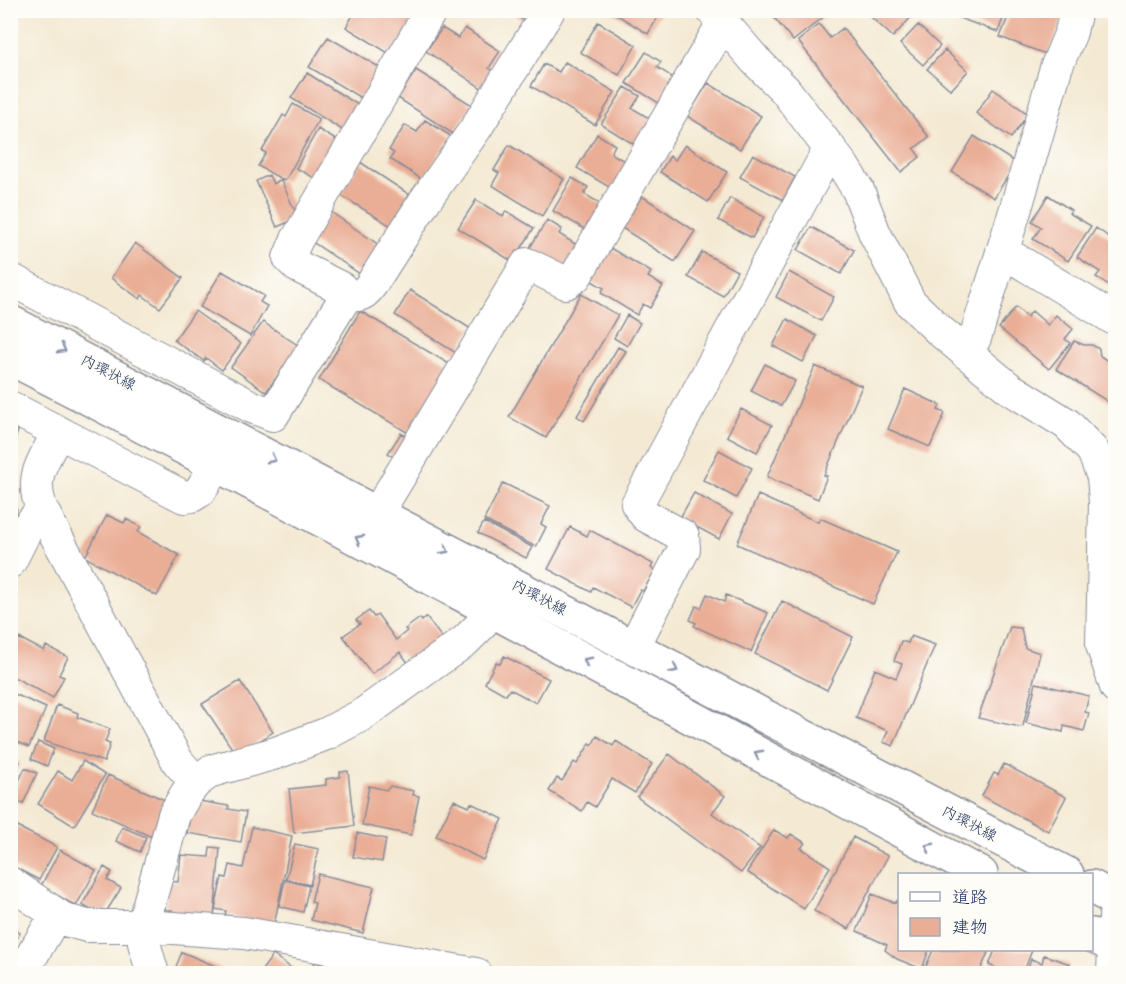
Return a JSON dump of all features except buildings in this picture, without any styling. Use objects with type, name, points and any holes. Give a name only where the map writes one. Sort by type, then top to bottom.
[{"type":"main road","name":"内環状線","points":[[10,322],[491,609],[979,873]]},
{"type":"main road","name":"内環状線","points":[[10,358],[377,514],[1065,873]]},
{"type":"main road","points":[[1093,935],[1115,947]]},
{"type":"street","points":[[10,279],[252,408],[273,415],[344,301],[341,288],[297,266],[289,258],[296,241],[431,10]]},
{"type":"street","points":[[342,294],[355,296],[365,293],[371,285],[424,202],[476,128],[549,10]]},
{"type":"street","points":[[966,353],[975,338],[1056,68],[1071,32],[1076,10]]},
{"type":"street","points":[[377,514],[527,264],[566,283],[576,276],[718,17],[755,60],[785,90],[830,148],[858,190],[875,234],[910,302],[940,331],[1009,387],[1067,424],[1089,446],[1100,464],[1105,502],[1102,645],[1116,687]]},
{"type":"street","points":[[633,648],[684,549],[683,536],[646,516],[637,504],[830,148]]},
{"type":"street","points":[[1002,251],[1116,320]]},
{"type":"street","points":[[10,407],[184,497],[192,496],[200,491],[252,408]]},
{"type":"street","points":[[58,433],[39,469],[35,484],[36,495],[178,762],[196,782]]},
{"type":"street","points":[[10,562],[28,526],[42,510]]},
{"type":"street","points":[[153,974],[144,943],[146,914],[174,815],[196,782],[211,771],[276,753],[326,734],[362,715],[465,641],[480,626],[491,609]]},
{"type":"street","points":[[10,883],[56,915],[87,926],[145,926],[244,933],[476,974]]},
{"type":"street","points":[[1109,895],[1115,947],[1113,974]]},
{"type":"street","points":[[21,974],[56,915]]}]
